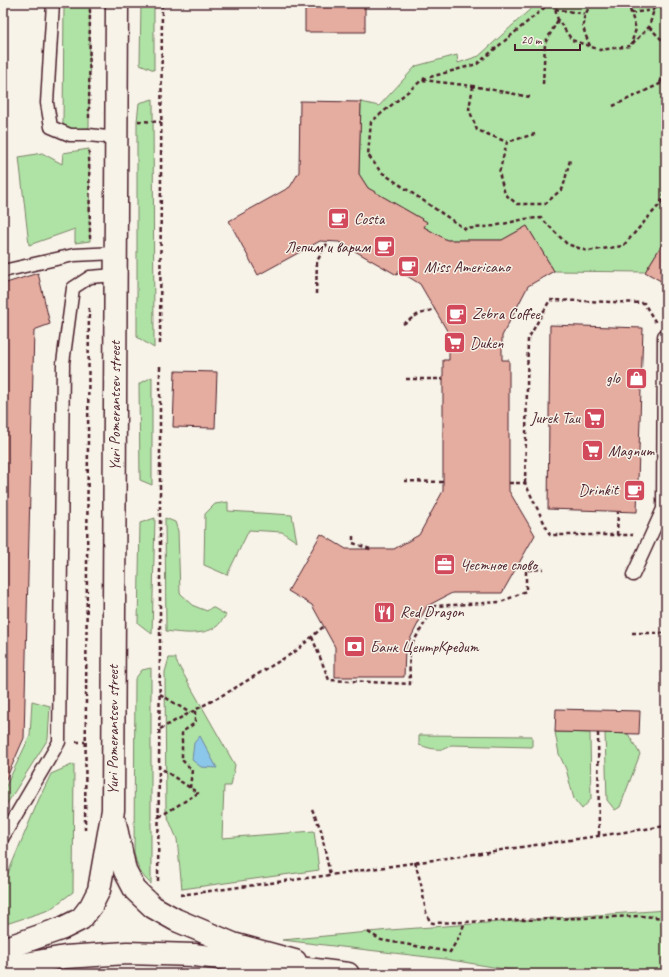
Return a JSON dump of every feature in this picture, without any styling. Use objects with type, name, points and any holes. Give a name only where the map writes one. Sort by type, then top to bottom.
[{"type":"street","name":"Yuri Pomerantsev street","points":[[113,810],[117,3]]},
{"type":"street","points":[[3,949],[63,928],[81,919],[86,913],[99,890],[113,810]]},
{"type":"street","points":[[113,810],[126,871],[136,890],[153,907],[176,920],[233,944],[340,973]]},
{"type":"street","points":[[3,968],[65,957],[127,953],[194,955],[340,973]]},
{"type":"lane","points":[[53,3],[48,103],[51,127],[70,134],[116,138]]},
{"type":"lane","points":[[3,271],[74,255],[90,254],[116,264]]},
{"type":"lane","points":[[3,837],[59,742],[63,363],[73,288],[90,277],[116,264]]},
{"type":"lane","points":[[633,575],[663,509],[664,336]]},
{"type":"path","points":[[90,3],[90,254]]},
{"type":"path","points":[[160,344],[162,3]]},
{"type":"path","points":[[550,3],[477,64],[422,80],[370,122],[368,155],[381,172],[465,229],[494,226],[525,219],[541,218],[567,244],[587,251],[623,246],[661,203],[666,188]]},
{"type":"path","points":[[555,3],[558,20],[572,40],[600,50],[630,46],[648,27],[654,10],[654,3]]},
{"type":"path","points":[[591,47],[582,26],[585,14],[592,3]]},
{"type":"path","points":[[628,3],[636,28],[630,46]]},
{"type":"path","points":[[555,9],[585,14]]},
{"type":"path","points":[[631,13],[654,10]]},
{"type":"path","points":[[542,84],[545,43],[558,20]]},
{"type":"path","points":[[648,27],[666,44]]},
{"type":"path","points":[[660,84],[666,71]]},
{"type":"path","points":[[422,80],[473,86],[530,97]]},
{"type":"path","points":[[614,106],[660,84],[666,83]]},
{"type":"path","points":[[473,86],[470,109],[477,130],[507,142],[535,134]]},
{"type":"path","points":[[137,121],[161,122]]},
{"type":"path","points":[[507,142],[499,174],[505,194],[517,204],[545,204],[563,188],[570,160]]},
{"type":"path","points":[[316,294],[317,261],[328,242]]},
{"type":"path","points":[[85,836],[90,277]]},
{"type":"path","points":[[635,535],[550,535],[525,483],[528,339],[550,300],[644,303],[664,336]]},
{"type":"path","points":[[403,324],[417,315],[435,309]]},
{"type":"path","points":[[159,884],[157,878],[160,729],[160,364]]},
{"type":"path","points":[[406,379],[443,379]]},
{"type":"path","points":[[404,481],[443,482]]},
{"type":"path","points":[[509,483],[525,483]]},
{"type":"path","points":[[618,512],[618,535]]},
{"type":"path","points":[[353,536],[353,543],[370,549]]},
{"type":"path","points":[[312,637],[330,680],[410,684],[409,649],[435,606],[501,602],[526,590],[526,570],[543,569]]},
{"type":"path","points":[[160,729],[230,691],[296,651],[324,626]]},
{"type":"path","points":[[632,633],[666,633]]},
{"type":"path","points":[[160,694],[190,713]]},
{"type":"path","points":[[190,788],[192,770],[182,760],[182,732],[195,723],[195,710]]},
{"type":"path","points":[[598,733],[599,835]]},
{"type":"path","points":[[158,817],[198,793],[159,767]]},
{"type":"path","points":[[312,809],[321,830],[330,875]]},
{"type":"path","points":[[174,893],[180,896],[666,826]]},
{"type":"path","points":[[415,862],[426,912],[430,922],[641,916],[666,918]]},
{"type":"path","points":[[368,932],[381,940],[450,952],[459,937],[465,922]]},
{"type":"green space","points":[[64,3],[90,3],[89,128],[73,129],[63,126]]},
{"type":"green space","points":[[141,3],[154,3],[154,70],[140,64]]},
{"type":"green space","points":[[537,3],[666,3],[666,238],[645,272],[554,271],[527,226],[502,240],[447,240],[424,227],[427,222],[368,188],[359,174],[361,102],[379,106],[416,66],[457,55],[458,63],[479,56]]},
{"type":"green space","points":[[153,99],[154,348],[137,337],[137,121],[139,103]]},
{"type":"green space","points":[[89,149],[90,241],[75,243],[75,229],[29,245],[19,157],[42,153],[62,164],[63,153]]},
{"type":"green space","points":[[152,377],[152,485],[140,480],[139,384]]},
{"type":"green space","points":[[228,502],[228,511],[292,515],[297,542],[282,532],[249,530],[227,575],[204,565],[205,514],[215,504]]},
{"type":"green space","points":[[155,518],[152,634],[138,623],[140,523]]},
{"type":"green space","points":[[165,518],[175,522],[178,531],[180,593],[194,606],[207,611],[212,607],[226,615],[216,627],[210,630],[198,633],[166,631]]},
{"type":"green space","points":[[169,658],[176,658],[176,661],[235,765],[231,786],[224,786],[222,838],[314,831],[319,870],[182,889],[177,839],[166,813],[165,672]]},
{"type":"green space","points":[[151,668],[151,884],[139,870],[134,852],[135,679],[142,670]]},
{"type":"green space","points":[[32,701],[50,706],[48,739],[3,810],[3,792],[30,736]]},
{"type":"green space","points":[[555,732],[590,733],[591,799],[582,809],[574,799],[566,769],[559,754]]},
{"type":"green space","points":[[605,733],[628,734],[640,754],[620,807],[615,810],[607,800]]},
{"type":"green space","points":[[419,735],[532,736],[532,747],[451,745],[444,749],[435,749],[419,745]]},
{"type":"green space","points":[[74,764],[73,892],[49,910],[3,925],[3,885],[39,799],[51,774]]},
{"type":"green space","points":[[666,910],[666,974],[535,974],[445,959],[282,940],[390,930]]},
{"type":"water","points":[[200,736],[217,768],[201,767],[192,760],[194,743]]},
{"type":"building","points":[[305,3],[365,3],[365,32],[305,32]]},
{"type":"building","points":[[300,101],[361,102],[359,174],[368,188],[427,222],[424,227],[447,240],[502,240],[527,226],[554,271],[528,286],[502,336],[502,360],[509,360],[509,491],[535,535],[502,593],[452,593],[427,606],[405,649],[404,677],[335,677],[335,647],[312,605],[288,591],[321,534],[346,549],[394,549],[419,535],[443,491],[443,360],[449,360],[449,334],[420,284],[399,271],[397,275],[339,242],[320,241],[258,275],[229,221],[290,187],[299,172]]},
{"type":"building","points":[[666,238],[666,284],[645,272]]},
{"type":"building","points":[[38,273],[50,324],[34,330],[24,738],[3,786],[3,284]]},
{"type":"building","name":"Jurek Tau","points":[[550,325],[643,328],[637,512],[548,509]]},
{"type":"building","points":[[175,371],[217,372],[215,428],[173,427]]},
{"type":"building","points":[[556,709],[640,711],[639,734],[555,732]]},
{"type":"place","name":"Costa","points":[[338,219]]},
{"type":"place","name":"Лепим и варим","points":[[385,247]]},
{"type":"place","name":"Miss Americano","points":[[409,267]]},
{"type":"place","name":"Zebra Coffee","points":[[456,314]]},
{"type":"place","name":"Duken","points":[[455,343]]},
{"type":"place","name":"glo","points":[[636,378]]},
{"type":"place","name":"Jurek Tau","points":[[595,418]]},
{"type":"place","name":"Magnum","points":[[593,451]]},
{"type":"place","name":"Drinkit","points":[[634,490]]},
{"type":"place","name":"Честное слово","points":[[444,565]]},
{"type":"place","name":"Red Dragon","points":[[385,612]]},
{"type":"place","name":"Банк ЦентрКредит","points":[[355,647]]}]
